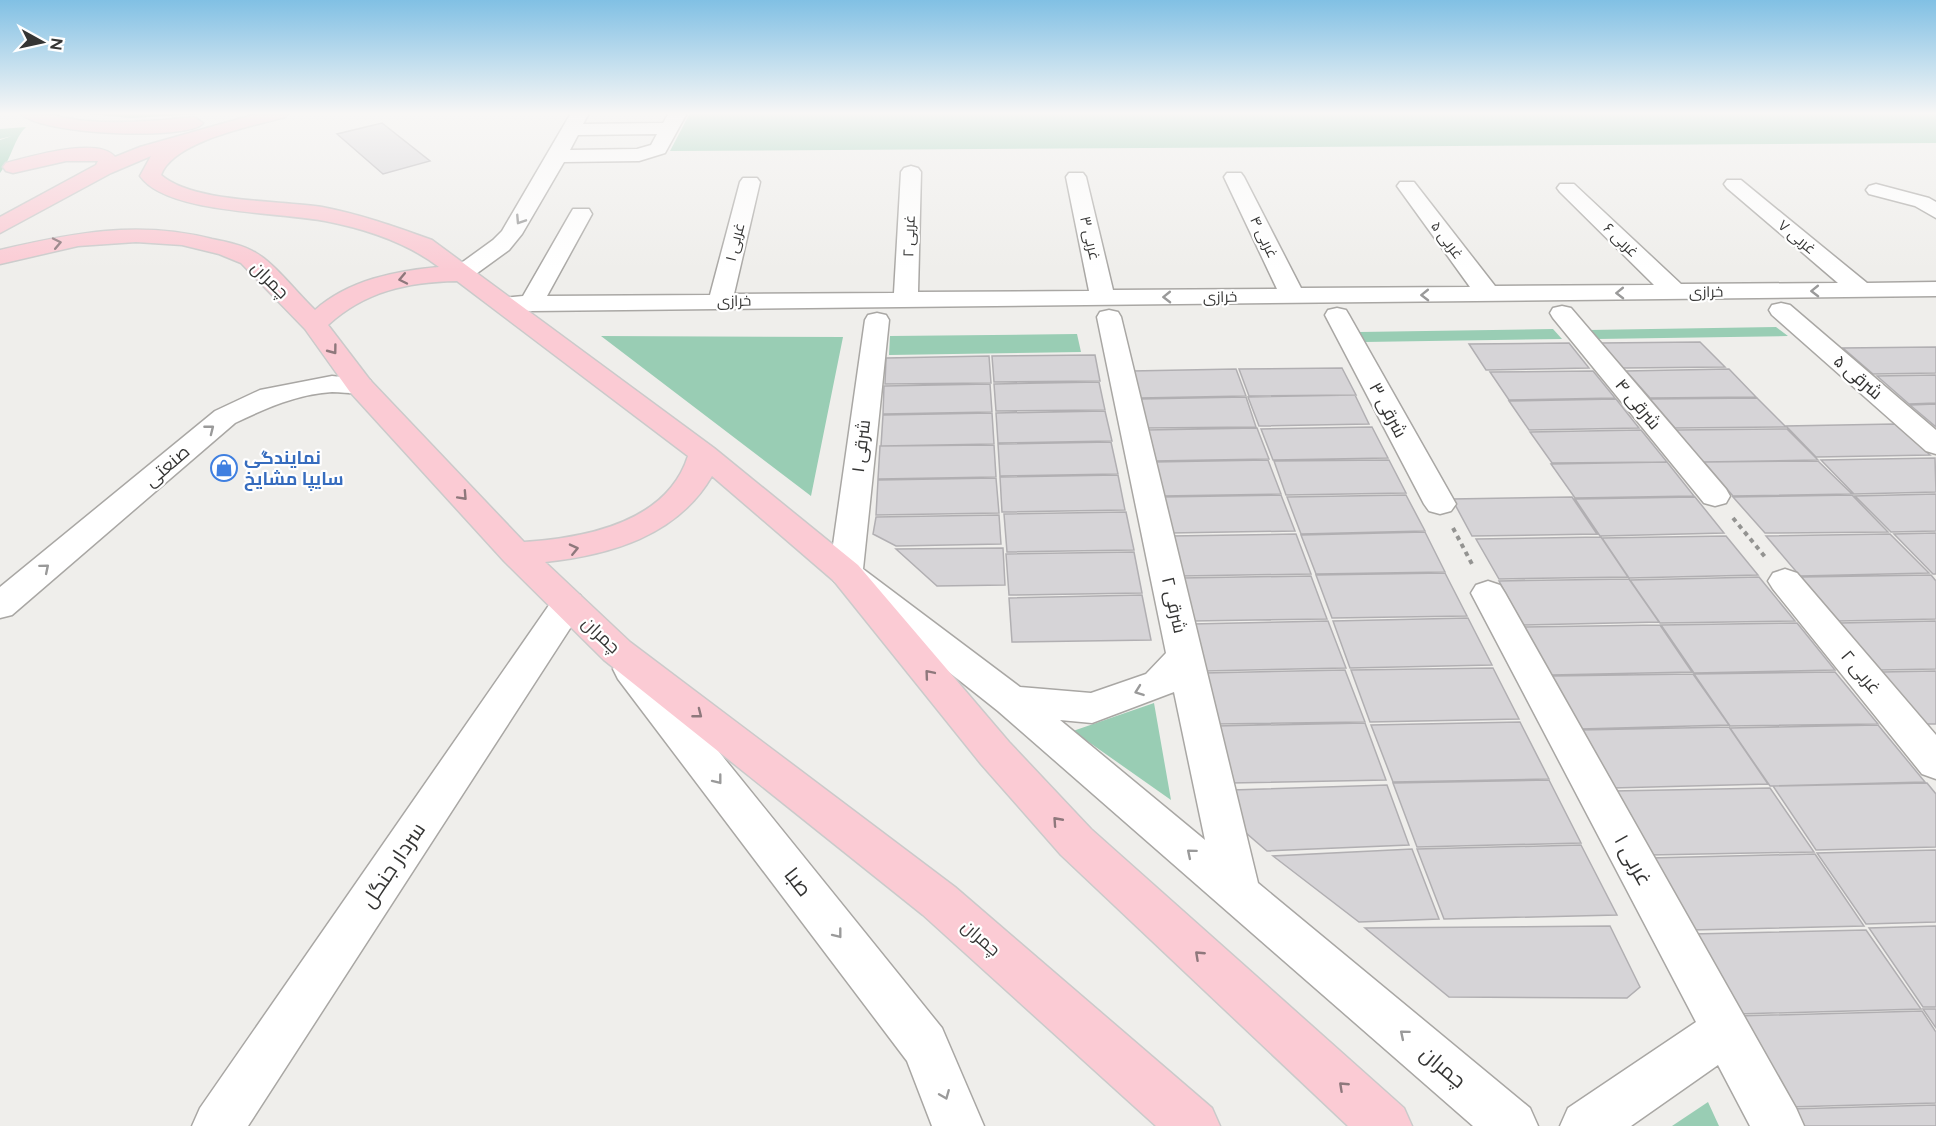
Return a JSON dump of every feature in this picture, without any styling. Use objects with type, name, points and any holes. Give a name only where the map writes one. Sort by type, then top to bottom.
[{"type":"main road","points":[[7,172],[32,166]]},
{"type":"main road","points":[[0,226],[112,166]]},
{"type":"main road","name":"چمران","points":[[153,166],[150,176],[156,185],[178,194],[321,214],[375,226],[424,245],[461,274],[522,310],[704,454],[846,573],[995,753],[1076,842],[1386,1126]]},
{"type":"main road","name":"چمران","points":[[0,256],[78,239],[136,235],[182,238],[227,249],[249,258],[314,324],[360,386],[516,553],[617,651],[939,901],[1194,1126]]},
{"type":"main road","points":[[314,324],[328,309],[376,285],[405,277],[461,274]]},
{"type":"main road","points":[[516,553],[560,552],[605,542],[644,525],[675,503],[695,479],[704,454]]},
{"type":"street","points":[[461,274],[501,245],[511,234],[550,166]]},
{"type":"street","name":"۲ غربی","points":[[906,300],[911,172]]},
{"type":"street","name":"۳ غربی","points":[[1076,177],[1106,308]]},
{"type":"street","name":"۴ غربی","points":[[1234,177],[1293,296]]},
{"type":"street","name":"۱ غربی","points":[[720,302],[750,182]]},
{"type":"street","name":"۷ غربی","points":[[1734,184],[1861,290]]},
{"type":"street","name":"۵ غربی","points":[[1407,186],[1488,294]]},
{"type":"street","name":"۶ غربی","points":[[1567,188],[1669,299]]},
{"type":"street","points":[[1876,190],[1922,202],[1936,212]]},
{"type":"street","points":[[522,310],[581,214]]},
{"type":"street","name":"خرازی","points":[[522,310],[720,302],[906,300],[1337,315],[1562,313],[1669,299],[1861,290],[1936,289]]},
{"type":"street","name":"خرازی","points":[[522,310],[877,320],[1293,296],[1488,294],[1669,299],[1780,310],[1936,309]]},
{"type":"street","name":"۲ شرقی","points":[[1106,308],[1238,893]]},
{"type":"street","name":"۵ شرقی","points":[[1780,310],[1936,444]]},
{"type":"street","name":"۴ شرقی","points":[[1562,313],[1715,496]]},
{"type":"street","name":"۳ شرقی","points":[[1337,315],[1440,504]]},
{"type":"street","name":"۱ شرقی","points":[[846,573],[877,320]]},
{"type":"street","name":"صنعتی","points":[[0,606],[225,417],[270,396],[332,384],[360,386]]},
{"type":"street","name":"چمران","points":[[846,573],[1011,701],[1512,1126]]},
{"type":"street","name":"۲ غربی","points":[[1785,581],[1936,763]]},
{"type":"street","name":"۱ غربی","points":[[1488,593],[1778,1126]]},
{"type":"street","name":"سردار جنگل","points":[[218,1126],[568,604]]},
{"type":"street","name":"صبا","points":[[617,651],[925,1045],[958,1126]]},
{"type":"street","points":[[1011,701],[1092,708],[1159,684],[1185,657]]},
{"type":"street","points":[[1586,1126],[1726,1031]]},
{"type":"path","points":[[1715,496],[1785,581]]},
{"type":"path","points":[[1440,504],[1488,593]]},
{"type":"green space","points":[[1776,327],[1788,336],[1597,339],[1589,330]]},
{"type":"green space","points":[[1553,329],[1562,339],[1364,342],[1359,332]]},
{"type":"green space","points":[[1077,334],[1081,352],[889,355],[890,336]]},
{"type":"green space","points":[[601,336],[843,337],[811,496]]},
{"type":"green space","points":[[1154,703],[1171,800],[1073,731]]},
{"type":"green space","points":[[1708,1102],[1719,1126],[1672,1126]]},
{"type":"building","points":[[373,166],[414,166],[383,174]]},
{"type":"building","points":[[1700,342],[1725,367],[1623,368],[1601,343]]},
{"type":"building","points":[[1569,343],[1589,368],[1486,370],[1469,344]]},
{"type":"building","points":[[1936,347],[1936,373],[1873,374],[1843,348]]},
{"type":"building","points":[[1095,355],[1100,381],[994,382],[992,356]]},
{"type":"building","points":[[989,356],[991,383],[885,384],[886,358]]},
{"type":"building","points":[[1342,368],[1356,395],[1249,396],[1239,369]]},
{"type":"building","points":[[1236,369],[1246,396],[1139,398],[1132,371]]},
{"type":"building","points":[[1729,369],[1756,397],[1650,398],[1626,371]]},
{"type":"building","points":[[1593,371],[1615,398],[1509,400],[1490,372]]},
{"type":"building","points":[[1936,375],[1936,403],[1909,404],[1877,376]]},
{"type":"building","points":[[1099,382],[1105,410],[996,411],[994,384]]},
{"type":"building","points":[[990,384],[992,412],[883,414],[884,386]]},
{"type":"building","points":[[1355,395],[1369,424],[1259,426],[1248,397]]},
{"type":"building","points":[[1246,397],[1256,427],[1146,428],[1139,399]]},
{"type":"building","points":[[1757,398],[1786,427],[1675,428],[1650,399]]},
{"type":"building","points":[[1616,399],[1639,428],[1529,430],[1509,401]]},
{"type":"building","points":[[1936,404],[1936,427],[1910,405]]},
{"type":"building","points":[[1105,411],[1112,441],[998,443],[996,413]]},
{"type":"building","points":[[992,413],[994,444],[881,446],[883,415]]},
{"type":"building","points":[[1895,424],[1930,455],[1816,457],[1786,426]]},
{"type":"building","points":[[1372,427],[1388,458],[1273,460],[1261,429]]},
{"type":"building","points":[[1257,428],[1269,459],[1153,461],[1146,430]]},
{"type":"building","points":[[1787,429],[1818,460],[1703,462],[1676,430]]},
{"type":"building","points":[[1641,430],[1667,462],[1552,463],[1530,432]]},
{"type":"building","points":[[1111,442],[1118,474],[1000,476],[998,444]]},
{"type":"building","points":[[994,445],[996,477],[878,479],[880,446]]},
{"type":"building","points":[[1935,458],[1936,492],[1854,494],[1821,460]]},
{"type":"building","points":[[1268,460],[1281,494],[1161,496],[1153,462]]},
{"type":"building","points":[[1389,460],[1406,493],[1286,495],[1274,461]]},
{"type":"building","points":[[1818,461],[1852,494],[1733,496],[1704,462]]},
{"type":"building","points":[[1667,462],[1694,496],[1575,498],[1551,464]]},
{"type":"building","points":[[1118,475],[1125,510],[1002,512],[1000,477]]},
{"type":"building","points":[[996,478],[999,513],[876,515],[878,480]]},
{"type":"building","points":[[1936,494],[1936,531],[1891,532],[1855,496]]},
{"type":"building","points":[[1281,495],[1295,531],[1170,533],[1161,497]]},
{"type":"building","points":[[1406,495],[1425,531],[1301,534],[1287,497]]},
{"type":"building","points":[[1852,495],[1888,532],[1765,533],[1733,497]]},
{"type":"building","points":[[1572,497],[1597,534],[1472,536],[1452,499]]},
{"type":"building","points":[[1695,497],[1724,533],[1600,536],[1575,499]]},
{"type":"building","points":[[1126,512],[1134,550],[1007,552],[1004,514]]},
{"type":"building","points":[[999,515],[1001,544],[896,546],[873,534],[876,517]]},
{"type":"building","points":[[1425,532],[1445,572],[1316,574],[1301,535]]},
{"type":"building","points":[[1936,533],[1936,574],[1933,574],[1894,534]]},
{"type":"building","points":[[1296,534],[1311,574],[1181,576],[1171,536]]},
{"type":"building","points":[[1890,534],[1929,573],[1800,576],[1766,536]]},
{"type":"building","points":[[1726,536],[1758,575],[1629,578],[1602,538]]},
{"type":"building","points":[[1601,537],[1628,577],[1499,579],[1476,539]]},
{"type":"building","points":[[1003,548],[1005,585],[937,586],[896,549]]},
{"type":"building","points":[[1134,552],[1142,593],[1009,595],[1006,554]]},
{"type":"building","points":[[1445,573],[1467,616],[1332,618],[1316,575]]},
{"type":"building","points":[[1931,575],[1936,581],[1936,619],[1839,621],[1801,577]]},
{"type":"building","points":[[1311,576],[1327,619],[1192,621],[1181,578]]},
{"type":"building","points":[[1759,577],[1795,621],[1660,623],[1630,580]]},
{"type":"building","points":[[1629,579],[1659,622],[1523,625],[1499,581]]},
{"type":"building","points":[[1142,595],[1151,640],[1012,642],[1009,598]]},
{"type":"building","points":[[1468,618],[1492,665],[1350,668],[1333,621]]},
{"type":"building","points":[[1328,621],[1346,668],[1204,671],[1192,624]]},
{"type":"building","points":[[1936,621],[1936,669],[1881,670],[1840,623]]},
{"type":"building","points":[[1797,623],[1835,670],[1694,673],[1661,625]]},
{"type":"building","points":[[1660,625],[1692,672],[1551,675],[1524,627]]},
{"type":"building","points":[[1493,668],[1519,719],[1370,722],[1351,670]]},
{"type":"building","points":[[1345,670],[1365,722],[1216,724],[1204,673]]},
{"type":"building","points":[[1936,671],[1936,724],[1926,724],[1882,672]]},
{"type":"building","points":[[1835,672],[1878,724],[1730,726],[1694,674]]},
{"type":"building","points":[[1693,674],[1729,725],[1580,729],[1551,676]]},
{"type":"building","points":[[1520,722],[1549,779],[1393,782],[1371,725]]},
{"type":"building","points":[[1365,723],[1386,780],[1230,783],[1216,726]]},
{"type":"building","points":[[1878,725],[1925,782],[1770,786],[1730,728]]},
{"type":"building","points":[[1729,727],[1768,784],[1612,788],[1580,730]]},
{"type":"building","points":[[1549,780],[1581,843],[1417,847],[1393,783]]},
{"type":"building","points":[[1927,783],[1936,794],[1936,847],[1816,850],[1773,786]]},
{"type":"building","points":[[1387,785],[1409,845],[1267,851],[1238,826],[1232,790]]},
{"type":"building","points":[[1770,788],[1814,852],[1649,855],[1614,791]]},
{"type":"building","points":[[1581,845],[1617,915],[1444,919],[1417,849]]},
{"type":"building","points":[[1412,849],[1439,919],[1359,922],[1273,856]]},
{"type":"building","points":[[1936,850],[1936,922],[1866,924],[1817,853]]},
{"type":"building","points":[[1815,854],[1864,926],[1690,930],[1651,858]]},
{"type":"building","points":[[1610,926],[1640,987],[1627,998],[1449,997],[1365,928]]},
{"type":"building","points":[[1936,926],[1936,1007],[1923,1007],[1869,928]]},
{"type":"building","points":[[1866,930],[1921,1009],[1737,1014],[1693,934]]},
{"type":"building","points":[[1923,1009],[1936,1009],[1936,1028]]},
{"type":"building","points":[[1922,1011],[1936,1032],[1936,1103],[1787,1107],[1737,1016]]},
{"type":"building","points":[[1936,1105],[1936,1126],[1798,1126],[1788,1109]]},
{"type":"place","name":"نمایندگی سایپا مشایخ","points":[[224,468]]}]
